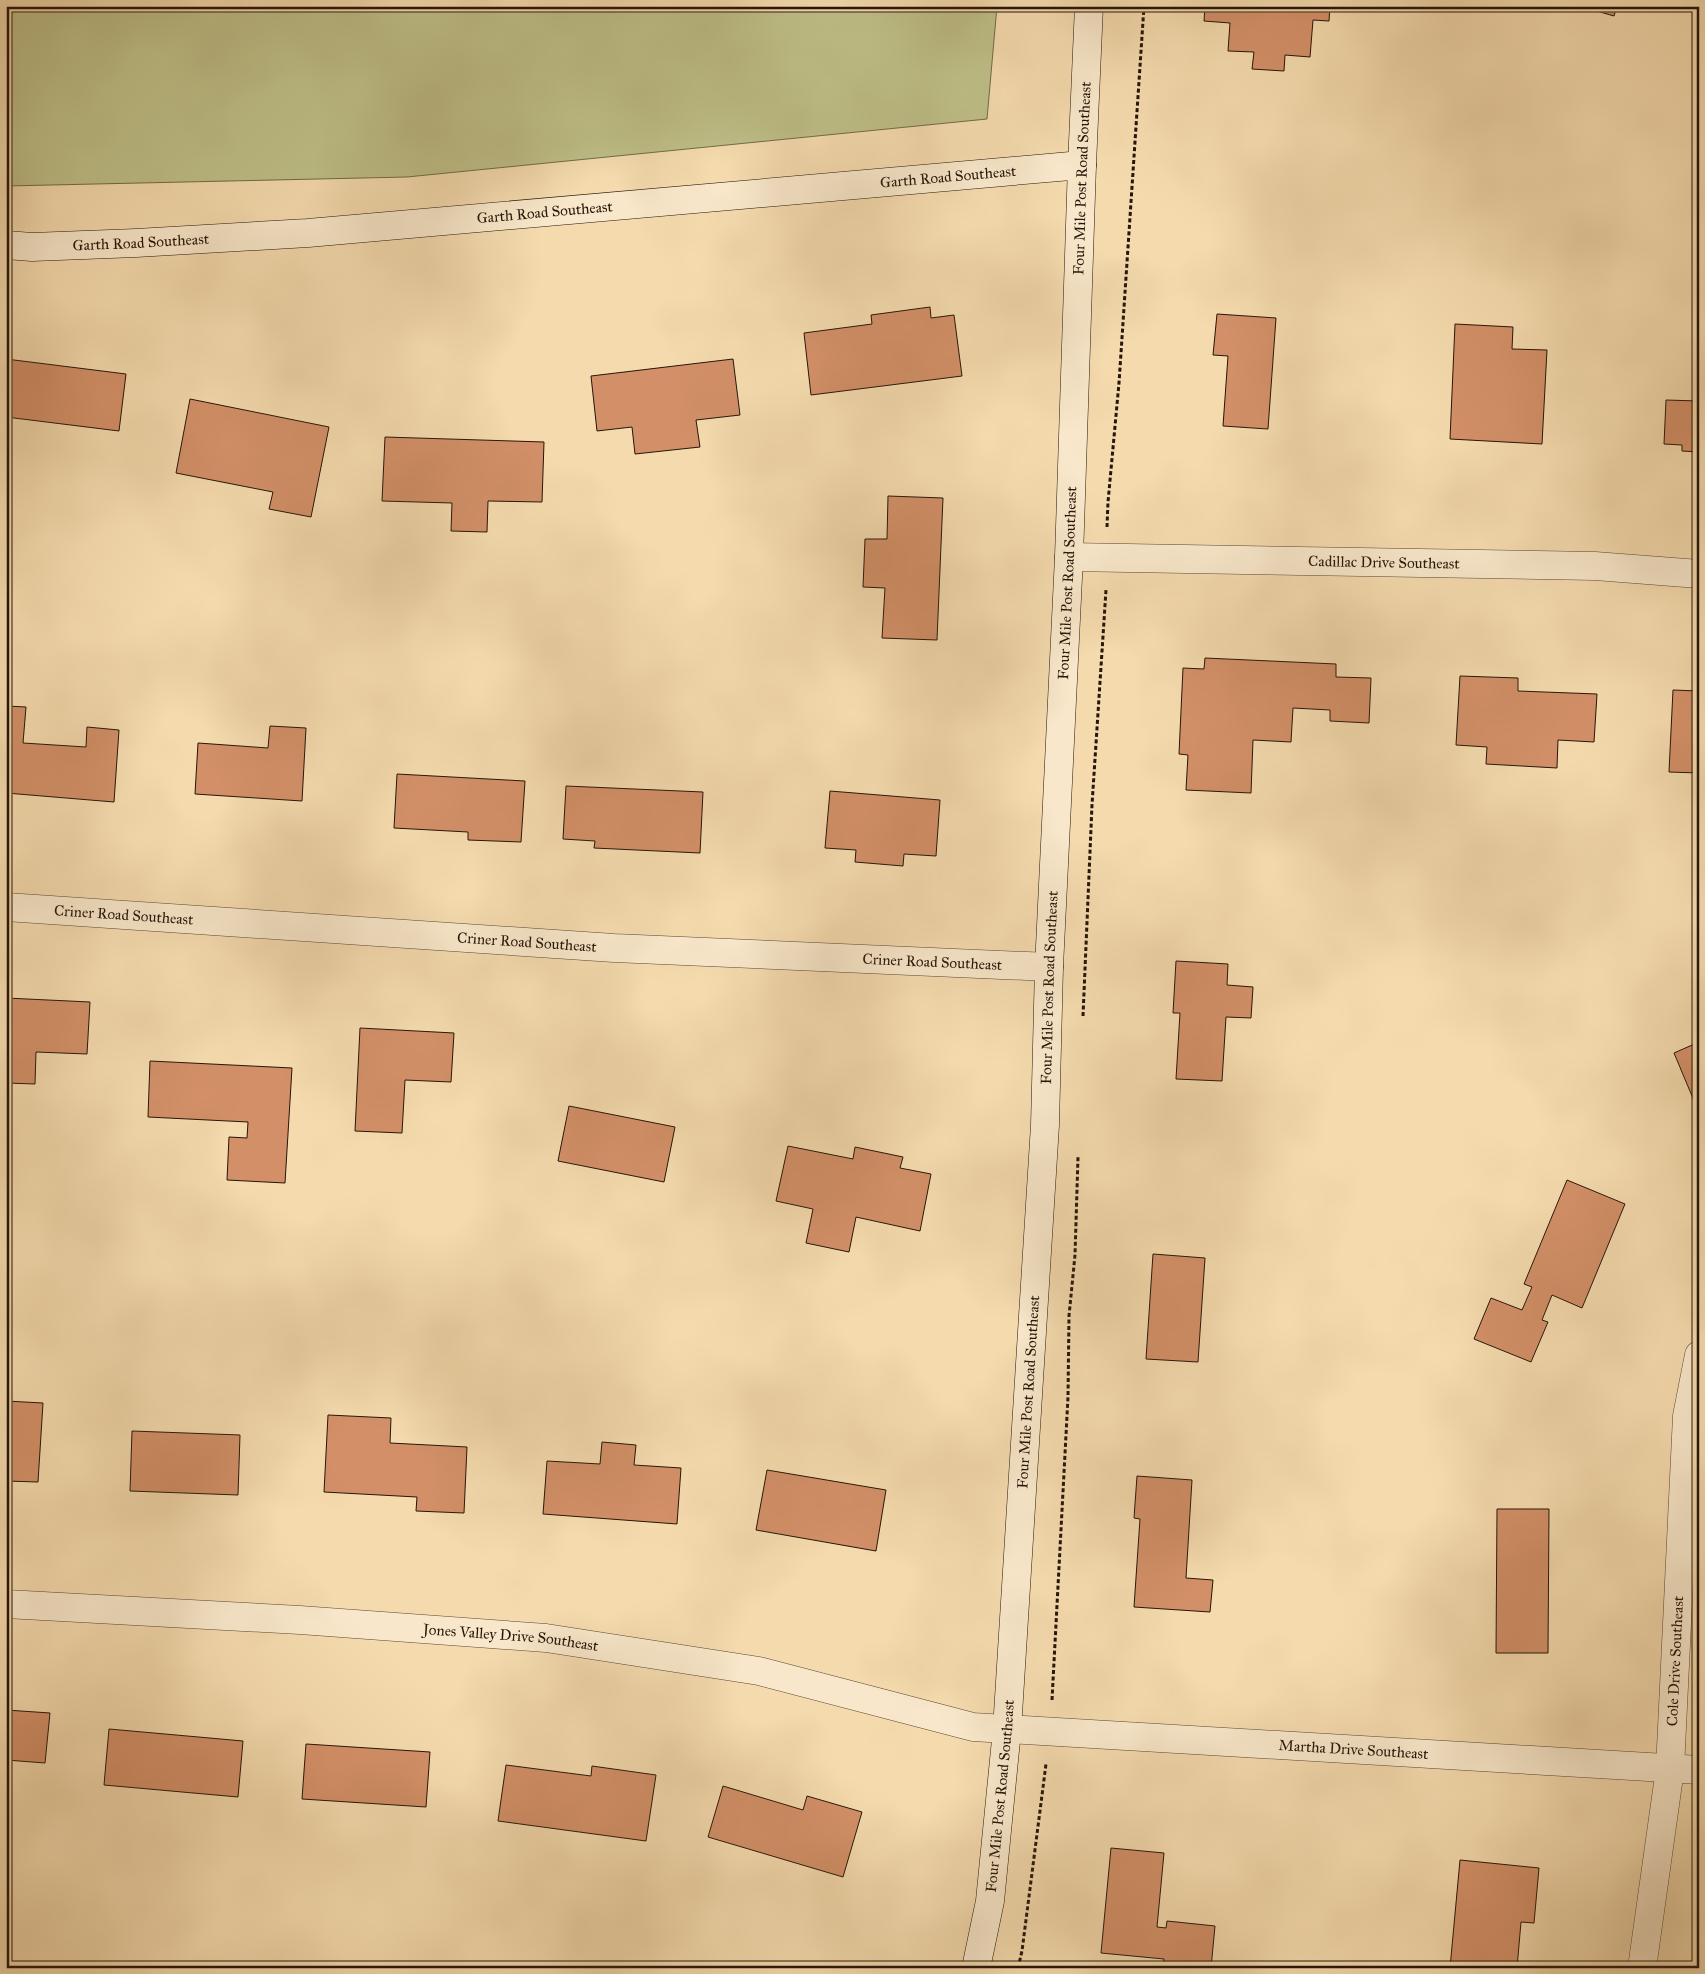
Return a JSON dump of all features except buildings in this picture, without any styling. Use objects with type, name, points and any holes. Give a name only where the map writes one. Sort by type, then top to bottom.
[{"type":"street","name":"Four Mile Post Road Southeast","points":[[976,1968],[990,1901],[1007,1730],[1044,1125],[1049,967],[1069,557],[1089,6]]},
{"type":"street","name":"Garth Road Southeast","points":[[6,245],[32,247],[136,243],[308,233],[1082,165]]},
{"type":"street","name":"Cadillac Drive Southeast","points":[[1069,557],[1595,566],[1699,574]]},
{"type":"street","name":"Criner Road Southeast","points":[[6,908],[614,948],[1049,967]]},
{"type":"street","name":"Cole Drive Southeast","points":[[1642,1968],[1670,1769],[1688,1416],[1699,1355]]},
{"type":"street","name":"Jones Valley Drive Southeast","points":[[6,1604],[300,1620],[546,1638],[759,1671],[973,1727],[1007,1730]]},
{"type":"street","name":"Martha Drive Southeast","points":[[1007,1730],[1699,1770]]},
{"type":"path","points":[[1082,1022],[1092,805],[1105,617],[1108,502],[1120,373],[1144,6]]},
{"type":"path","points":[[1018,1968],[1023,1942],[1053,1692],[1068,1406],[1069,1316],[1075,1255],[1078,1148]]},
{"type":"green space","points":[[6,6],[997,6],[987,119],[407,177],[6,186]]}]
